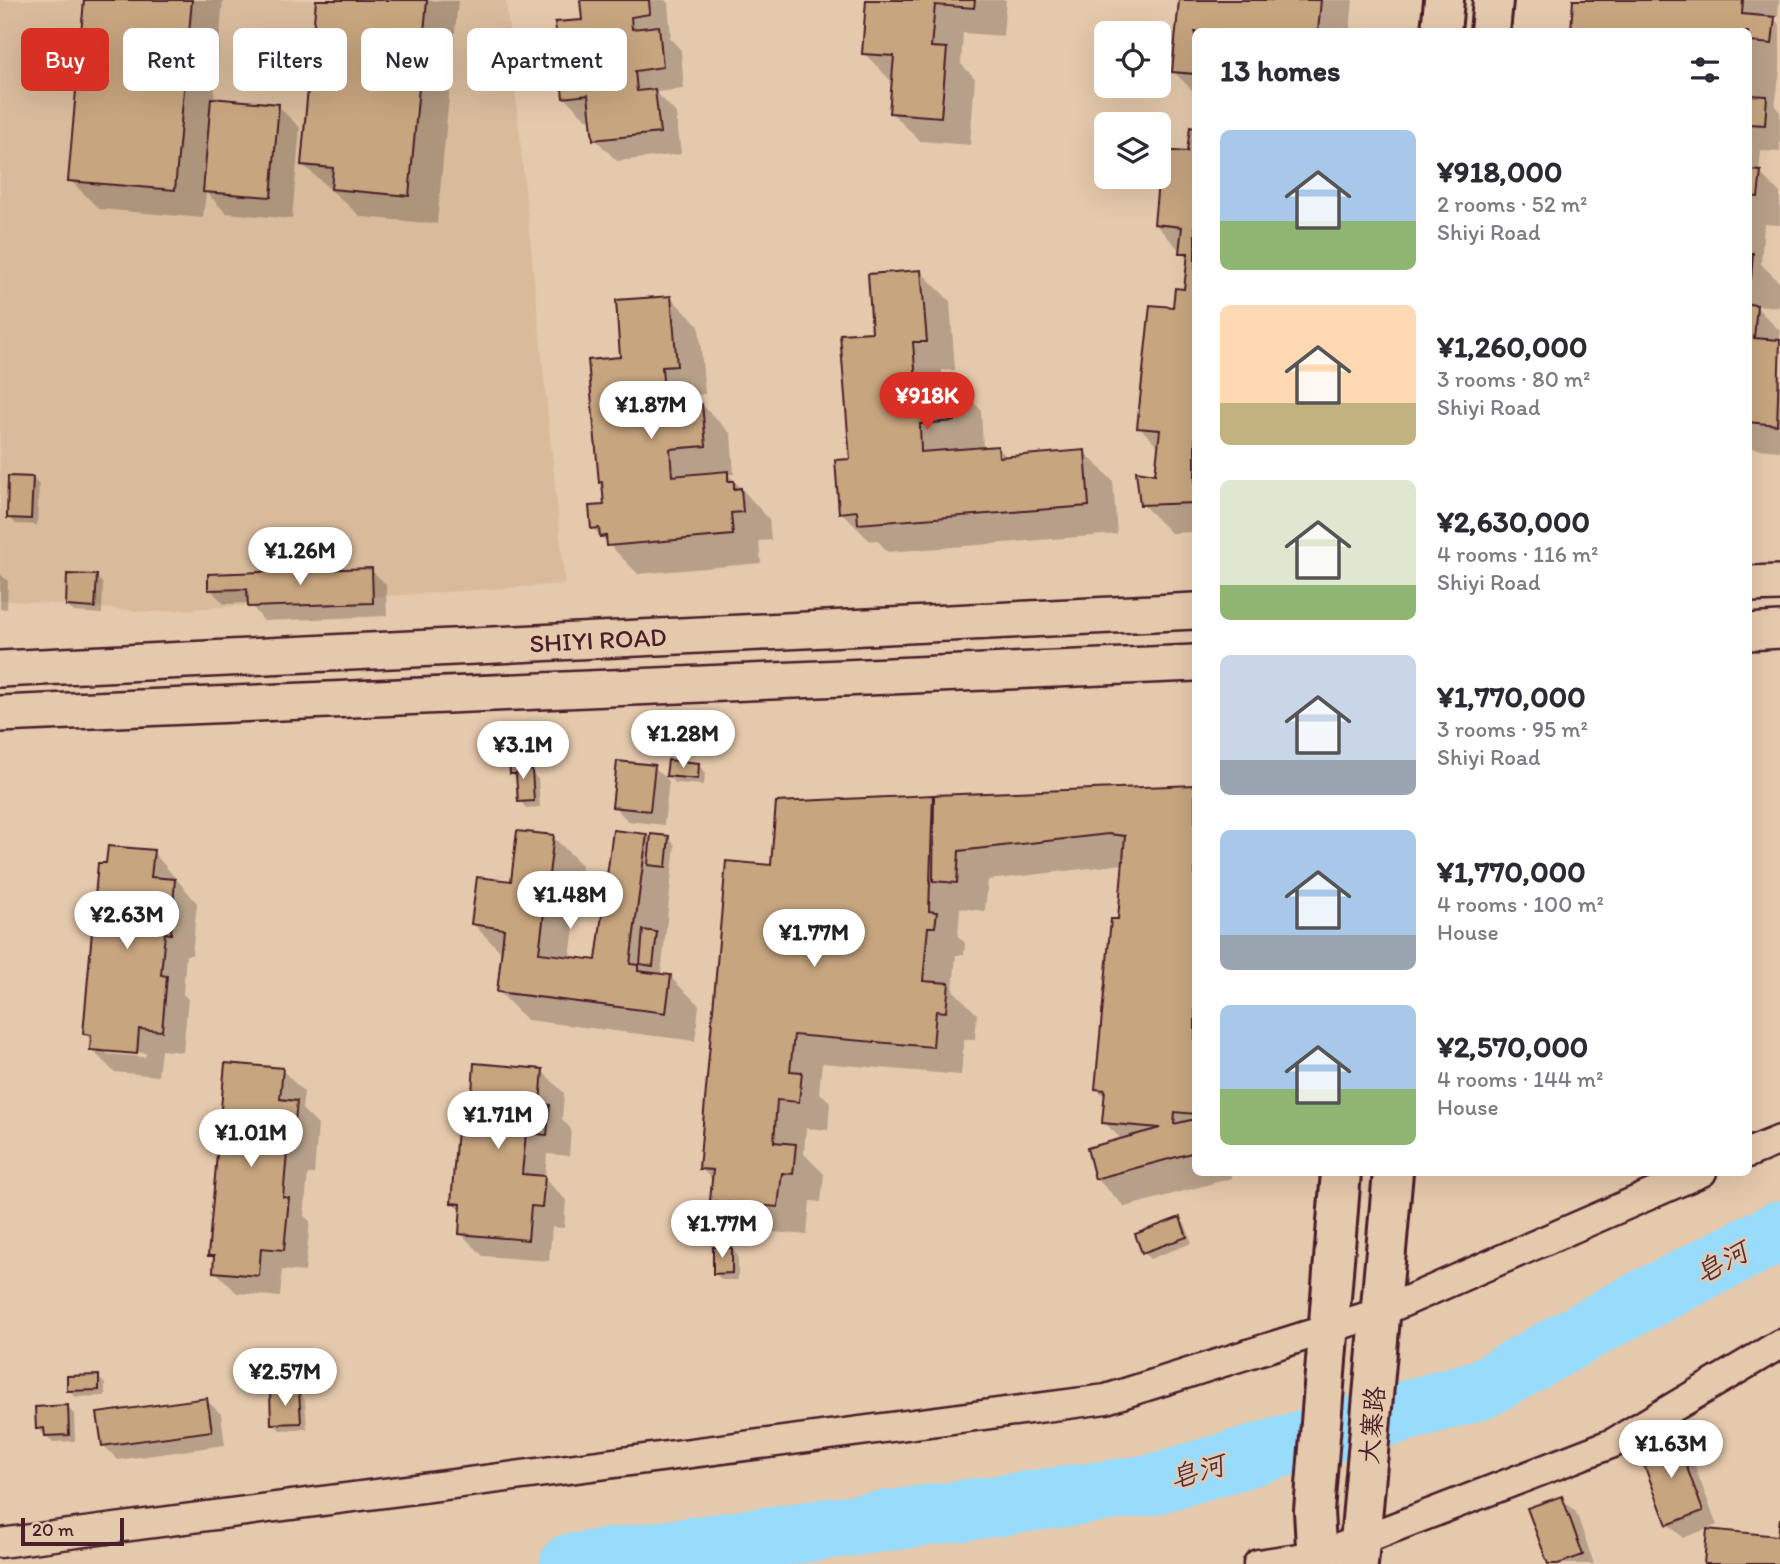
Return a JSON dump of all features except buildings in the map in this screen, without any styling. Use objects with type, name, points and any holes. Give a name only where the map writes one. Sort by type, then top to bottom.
[{"type":"main road","points":[[1441,28],[1444,0]]},
{"type":"main road","points":[[1490,28],[1493,0]]},
{"type":"main road","name":"大寨路","points":[[1317,1560],[1314,1511],[1341,1176]]},
{"type":"main road","name":"大寨路","points":[[1359,1553],[1393,1176]]},
{"type":"street","points":[[1752,584],[1780,583]]},
{"type":"street","name":"SHIYI ROAD","points":[[0,669],[1192,611]]},
{"type":"street","points":[[1752,632],[1780,630]]},
{"type":"street","name":"SHIYI ROAD","points":[[0,714],[1192,663]]},
{"type":"street","points":[[1752,1151],[1780,1140]]},
{"type":"street","points":[[0,1543],[1106,1399],[1381,1312],[1694,1176]]},
{"type":"street","points":[[1258,1564],[1317,1560],[1359,1553],[1613,1443],[1780,1344]]},
{"type":"shaded area","points":[[0,0],[506,0],[509,28],[467,28],[467,91],[515,91],[565,584],[150,612],[0,600]]},
{"type":"waterway","name":"皂河","points":[[570,1564],[1150,1485],[1482,1389],[1616,1314],[1780,1231]]}]
